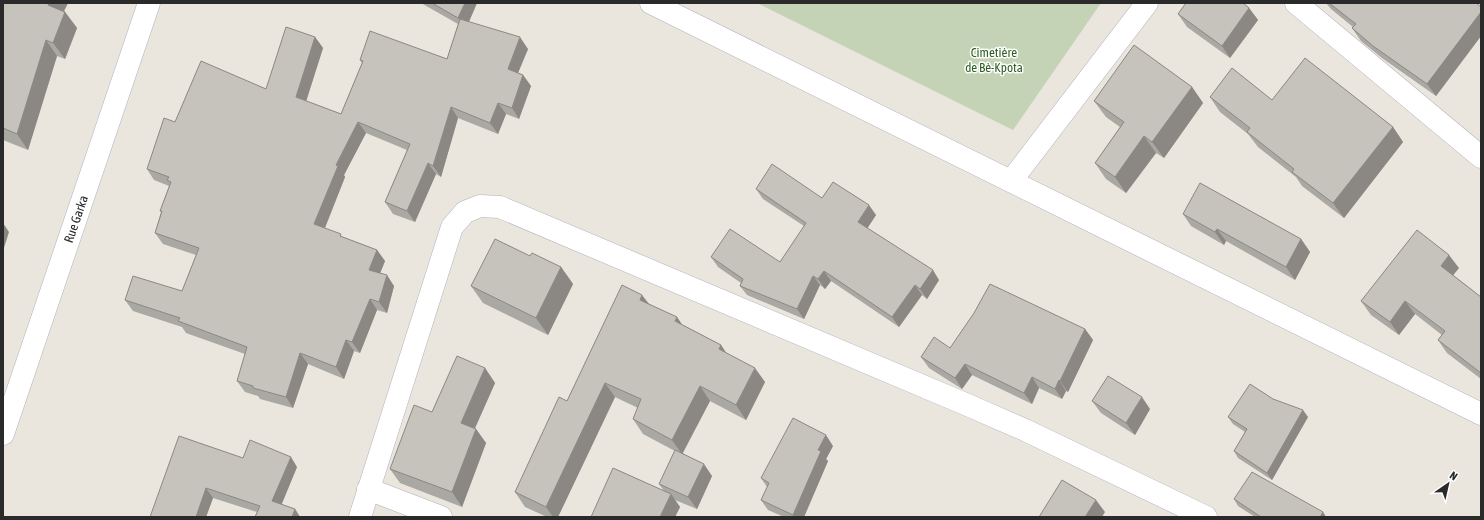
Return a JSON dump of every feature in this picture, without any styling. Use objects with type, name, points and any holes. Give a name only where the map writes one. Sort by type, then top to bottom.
[{"type":"street","name":"Rue Garka","points":[[3,434],[149,3]]},
{"type":"street","points":[[651,3],[1481,414]]},
{"type":"street","points":[[1011,181],[1147,3]]},
{"type":"street","points":[[1296,3],[1481,157]]},
{"type":"street","points":[[360,517],[452,227],[465,212],[480,206],[500,207],[970,406],[1025,430],[1206,517]]},
{"type":"street","points":[[368,489],[442,517]]},
{"type":"green space","name":"Cimetière de Bè-Kpota","points":[[757,3],[1101,3],[1013,130]]},
{"type":"building","points":[[3,3],[49,3],[48,5],[65,12],[53,43],[46,40],[17,134],[3,128]]},
{"type":"building","points":[[432,3],[465,3],[458,18]]},
{"type":"building","points":[[1186,3],[1243,3],[1249,8],[1222,46],[1178,14]]},
{"type":"building","points":[[1329,3],[1476,3],[1481,7],[1481,12],[1427,84],[1373,46],[1352,28],[1356,24]]},
{"type":"building","points":[[460,19],[520,37],[508,69],[523,75],[512,108],[498,103],[490,123],[451,107],[433,166],[428,163],[407,211],[385,202],[410,144],[358,122],[336,165],[338,166],[314,224],[377,250],[369,270],[387,275],[379,302],[370,299],[352,342],[346,340],[336,367],[300,353],[286,397],[253,388],[253,386],[237,381],[247,347],[178,321],[180,318],[125,300],[133,276],[182,291],[199,248],[155,233],[162,211],[160,211],[171,182],[167,180],[169,177],[147,169],[164,118],[175,122],[201,61],[266,89],[286,27],[315,37],[296,97],[341,114],[363,61],[360,60],[370,31],[447,59]]},
{"type":"building","points":[[1134,45],[1192,87],[1152,142],[1144,136],[1115,177],[1095,163],[1124,122],[1094,101]]},
{"type":"building","points":[[1305,58],[1393,127],[1333,203],[1292,172],[1294,169],[1247,132],[1250,128],[1210,97],[1232,68],[1272,100]]},
{"type":"building","points":[[772,164],[822,198],[833,182],[869,205],[858,222],[933,270],[920,289],[915,285],[892,317],[824,271],[818,279],[813,276],[797,309],[740,286],[743,279],[711,257],[730,229],[780,262],[806,223],[756,189]]},
{"type":"building","points":[[1200,183],[1301,239],[1286,267],[1217,229],[1215,232],[1183,214]]},
{"type":"building","points":[[1417,230],[1449,255],[1441,266],[1481,297],[1481,373],[1438,340],[1445,331],[1405,301],[1390,322],[1361,301]]},
{"type":"building","points":[[495,239],[530,256],[532,253],[561,267],[536,318],[471,286]]},
{"type":"building","points":[[990,284],[1085,329],[1055,389],[1032,377],[1024,393],[965,364],[955,378],[921,357],[934,337],[950,348],[974,313]]},
{"type":"building","points":[[622,285],[642,295],[640,300],[677,317],[675,321],[721,345],[719,349],[755,368],[736,405],[700,386],[672,440],[633,419],[641,399],[605,383],[546,507],[515,492],[559,397],[567,401]]},
{"type":"building","points":[[457,356],[485,368],[461,423],[476,429],[452,492],[390,469],[414,405],[432,412]]},
{"type":"building","points":[[1108,376],[1142,397],[1126,423],[1092,401]]},
{"type":"building","points":[[1250,384],[1273,399],[1303,410],[1267,473],[1234,451],[1247,429],[1228,417]]},
{"type":"building","points":[[793,418],[826,435],[818,450],[821,451],[793,515],[761,500],[769,483],[761,478]]},
{"type":"building","points":[[179,436],[243,458],[250,440],[291,457],[272,501],[295,509],[292,517],[255,517],[260,506],[206,488],[196,517],[150,517]]},
{"type":"building","points":[[675,450],[704,464],[688,497],[659,484]]},
{"type":"building","points":[[613,468],[671,494],[660,517],[591,517]]},
{"type":"building","points":[[1252,472],[1323,512],[1320,517],[1261,517],[1234,499]]},
{"type":"building","points":[[1062,480],[1096,500],[1085,517],[1039,517]]}]
